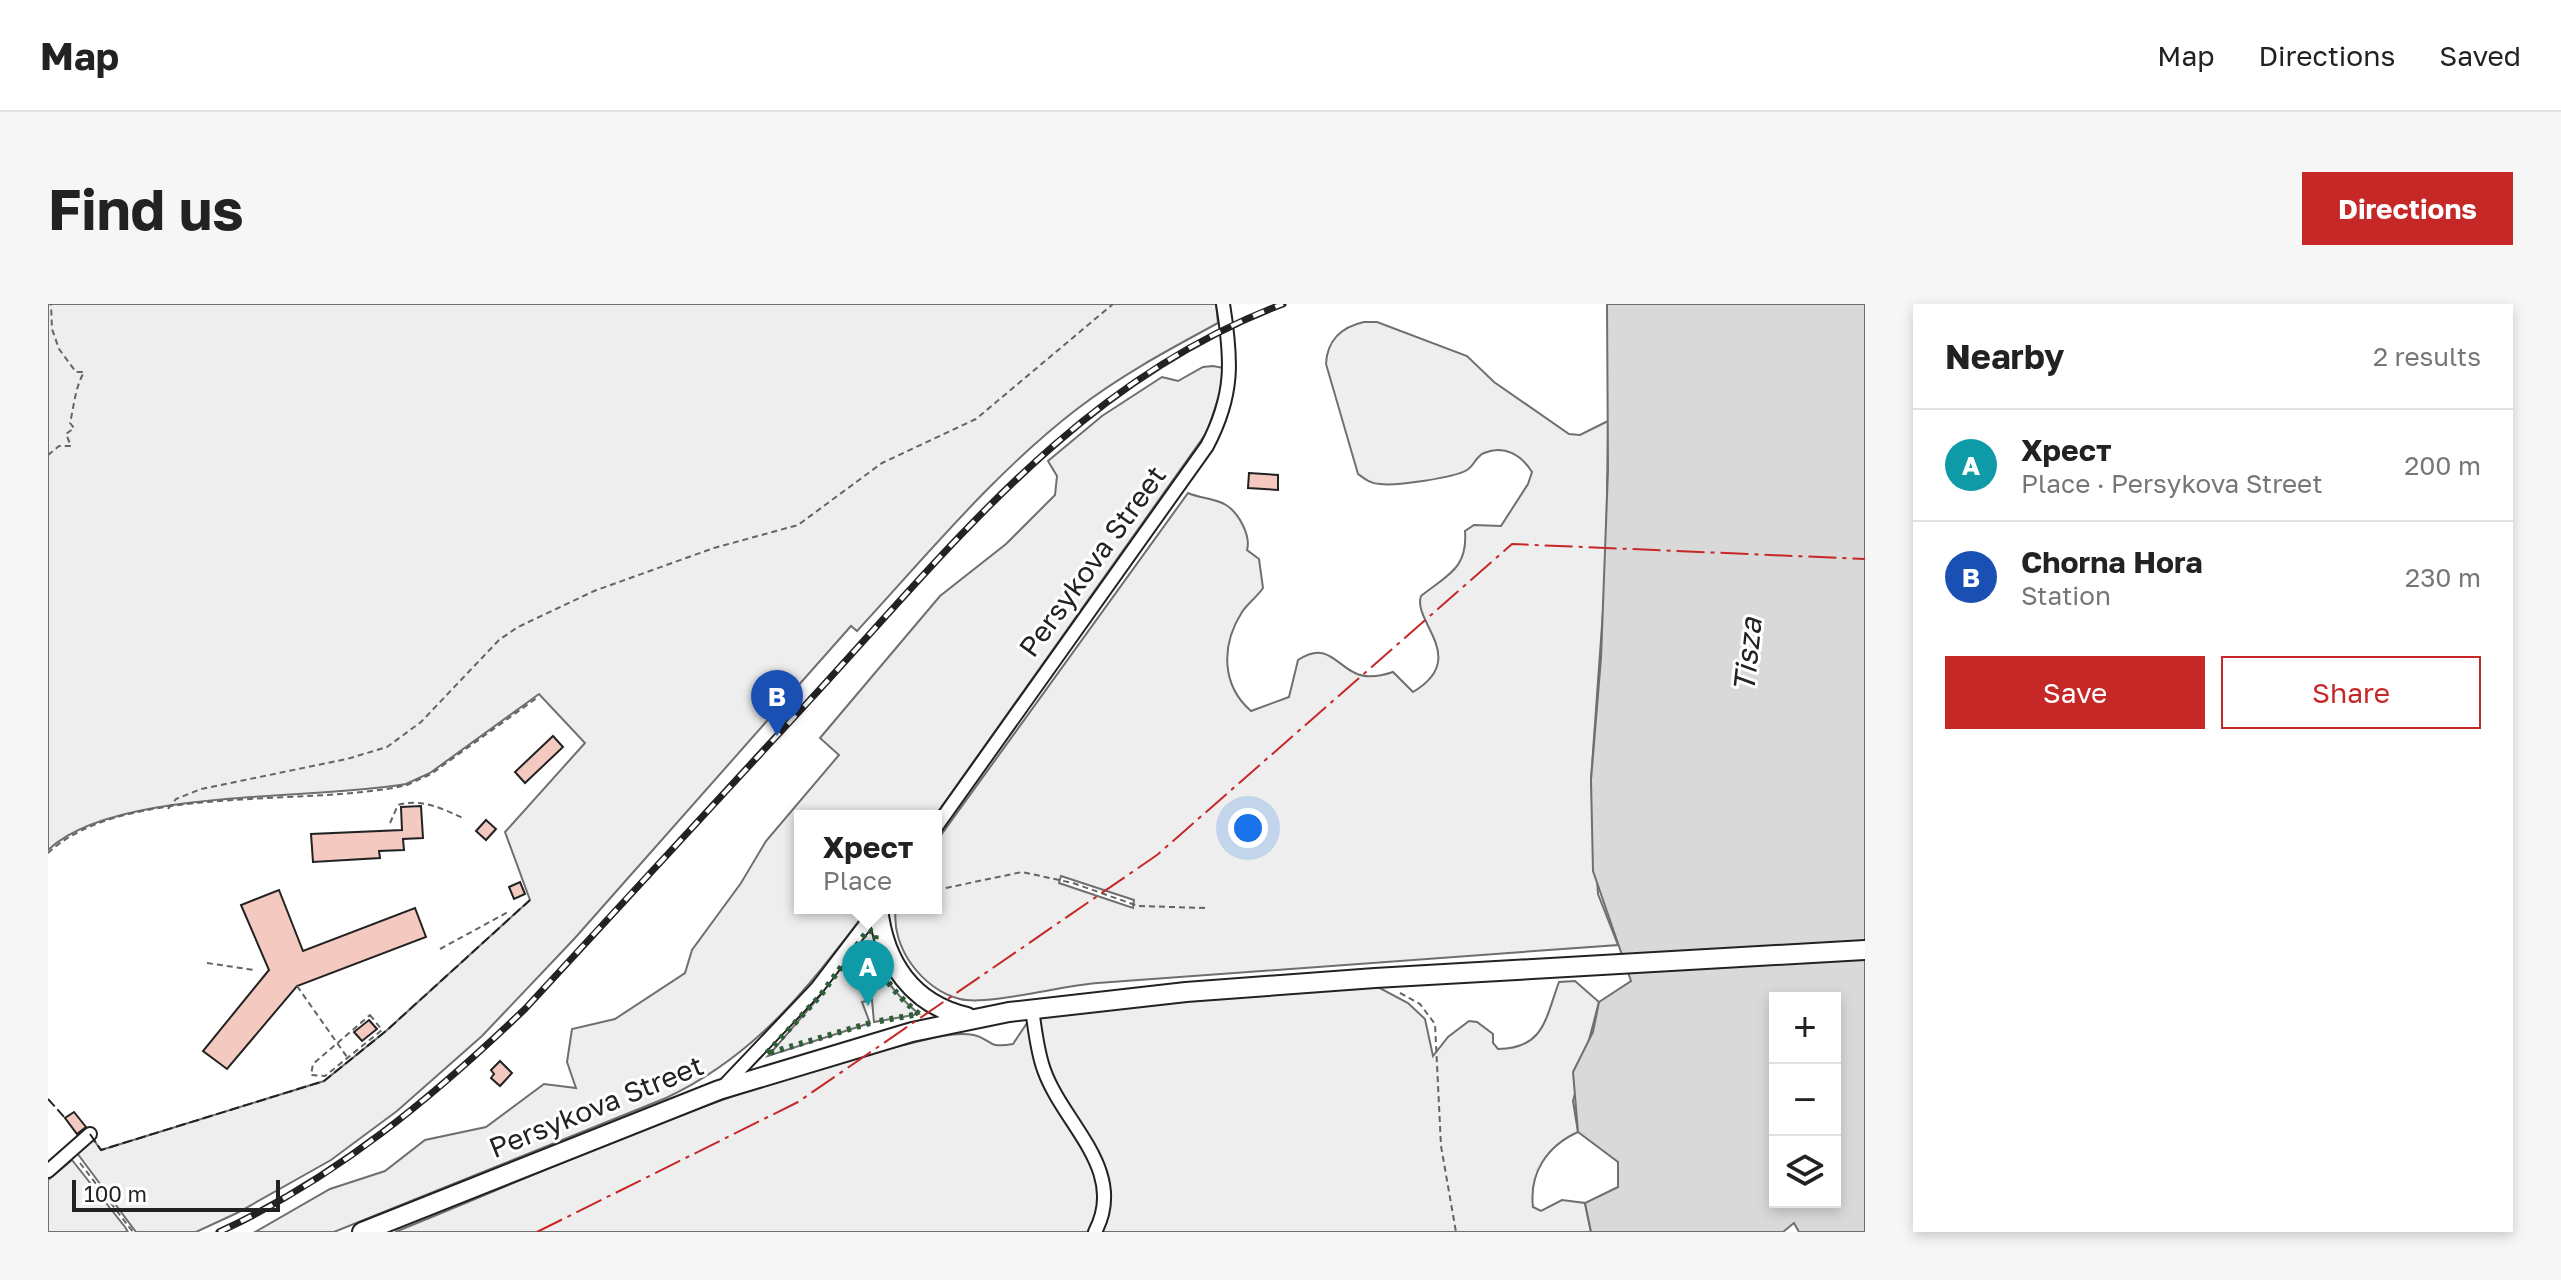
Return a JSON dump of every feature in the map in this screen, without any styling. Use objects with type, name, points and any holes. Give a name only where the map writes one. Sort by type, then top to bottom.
[{"type":"main road","points":[[879,914],[888,954],[908,985],[933,1006],[975,1019]]},
{"type":"main road","points":[[719,1090],[856,1047],[1032,1009],[1186,992],[1865,950]]},
{"type":"main road","name":"Persykova Street","points":[[362,1232],[719,1090]]},
{"type":"street","name":"Persykova Street","points":[[942,819],[1184,481],[1212,435],[1225,408],[1230,375],[1223,304]]},
{"type":"street","name":"Persykova Street","points":[[719,1090],[817,988],[873,914]]},
{"type":"street","points":[[1032,1009],[1044,1070],[1082,1133],[1103,1182],[1104,1211],[1095,1232]]},
{"type":"street","points":[[48,1171],[90,1134]]},
{"type":"path","points":[[48,455],[59,446],[71,446],[66,434],[74,428],[70,423],[71,412],[77,400],[77,384],[84,372],[76,372],[59,349],[52,329],[51,304]]},
{"type":"path","points":[[168,809],[176,799],[193,791],[347,759],[387,747],[421,722],[499,640],[518,627],[609,586],[714,548],[798,525],[882,463],[976,419],[1113,304]]},
{"type":"path","points":[[48,853],[71,835],[92,825],[168,809],[407,785],[431,774],[538,697]]},
{"type":"path","points":[[390,823],[398,805],[406,803],[431,804],[465,819]]},
{"type":"path","points":[[942,888],[1001,873],[1022,872],[1073,883],[1138,906],[1174,910],[1206,908]]},
{"type":"path","points":[[440,949],[508,912]]},
{"type":"path","points":[[207,963],[254,970]]},
{"type":"path","points":[[297,986],[348,1058]]},
{"type":"path","points":[[1397,991],[1420,1004],[1435,1024],[1441,1146],[1456,1232]]},
{"type":"path","points":[[370,1015],[382,1030],[348,1058],[325,1076],[309,1073],[313,1064],[370,1015]]},
{"type":"path","points":[[78,1161],[133,1232]]},
{"type":"shaded area","points":[[48,304],[1216,304],[1218,323],[1111,385],[1077,409],[1018,460],[962,515],[857,631],[851,626],[575,938],[482,1036],[397,1111],[331,1160],[237,1213],[196,1232],[136,1232],[77,1153],[93,1139],[101,1150],[324,1081],[386,1031],[530,900],[505,832],[585,743],[539,694],[430,773],[406,784],[166,806],[119,816],[79,830],[48,850]]},
{"type":"shaded area","points":[[1377,322],[1467,356],[1494,382],[1569,434],[1580,435],[1608,421],[1606,569],[1591,780],[1598,894],[1618,945],[1098,983],[988,1000],[960,999],[946,994],[922,977],[912,965],[898,937],[896,914],[942,914],[942,834],[1188,493],[1218,501],[1231,509],[1246,532],[1247,550],[1259,559],[1263,588],[1235,625],[1227,664],[1234,689],[1251,711],[1289,697],[1298,660],[1316,653],[1324,653],[1364,676],[1393,672],[1413,692],[1429,679],[1437,666],[1438,654],[1420,606],[1421,596],[1459,563],[1465,531],[1474,525],[1501,526],[1528,484],[1532,472],[1512,453],[1499,450],[1481,454],[1460,473],[1425,481],[1377,484],[1358,474],[1326,364],[1329,348],[1342,331],[1356,324]],"holes":[[[1061,876],[1134,900],[1133,908],[1059,883]]]},
{"type":"shaded area","points":[[1203,367],[1224,368],[1223,384],[1207,432],[939,810],[794,810],[794,914],[864,914],[803,991],[755,1040],[699,1081],[666,1098],[334,1232],[255,1232],[330,1189],[385,1171],[425,1140],[486,1127],[544,1084],[576,1088],[567,1062],[572,1029],[615,1019],[685,973],[692,950],[741,883],[766,841],[839,755],[820,738],[940,596],[1006,544],[1055,495],[1057,476],[1048,461],[1102,416],[1162,377],[1178,381]]},
{"type":"shaded area","points":[[868,930],[876,933],[877,958],[886,979],[919,1014],[874,1022],[872,1000],[862,1002],[870,1023],[768,1056],[820,996]]},
{"type":"shaded area","points":[[1575,981],[1599,1002],[1573,1101],[1578,1132],[1557,1145],[1542,1162],[1534,1183],[1533,1207],[1541,1211],[1562,1200],[1585,1203],[1591,1232],[395,1232],[584,1153],[712,1104],[842,1061],[932,1038],[966,1034],[994,1044],[1013,1044],[1031,1017],[1186,999],[1376,986],[1408,1003],[1425,1019],[1433,1056],[1448,1037],[1469,1021],[1477,1022],[1493,1034],[1493,1043],[1498,1049],[1525,1043],[1534,1037],[1546,1020],[1559,982]]},
{"type":"shaded area","points":[[72,1160],[128,1232],[48,1232],[48,1180]]},
{"type":"water","name":"Tisza","points":[[1607,304],[1865,304],[1865,1232],[1799,1232],[1794,1223],[1783,1232],[1591,1232],[1585,1203],[1618,1187],[1618,1162],[1578,1132],[1573,1072],[1593,1032],[1599,1002],[1631,981],[1593,871],[1591,780],[1601,658],[1608,470]]},
{"type":"building","points":[[1249,473],[1278,475],[1278,490],[1248,488]]},
{"type":"building","points":[[553,736],[563,747],[525,783],[515,772]]},
{"type":"building","points":[[421,806],[423,838],[403,839],[404,850],[379,851],[380,858],[313,862],[311,834],[402,830],[401,807]]},
{"type":"building","points":[[486,820],[496,829],[486,840],[476,831]]},
{"type":"building","points":[[520,882],[525,894],[514,899],[509,887]]},
{"type":"building","points":[[279,890],[303,951],[415,908],[426,937],[297,986],[227,1069],[203,1051],[269,970],[241,905]]},
{"type":"building","points":[[369,1020],[377,1029],[362,1041],[354,1032]]},
{"type":"building","points":[[500,1061],[512,1073],[500,1086],[491,1078],[494,1074],[491,1070]]},
{"type":"building","points":[[74,1112],[86,1127],[77,1134],[65,1118]]},
{"type":"railway","points":[[219,1232],[262,1211],[343,1161],[419,1104],[525,1009],[923,575],[1029,468],[1086,419],[1146,374],[1212,336],[1283,304]]},
{"type":"hedge","points":[[870,1023],[766,1054],[820,996],[868,930],[876,933],[877,958],[886,979],[919,1014],[874,1022]]},
{"type":"fence","points":[[90,1134],[101,1150],[324,1081],[386,1031],[530,900]]},
{"type":"fence","points":[[48,1099],[65,1118]]},
{"type":"power","points":[[537,1232],[798,1102],[1157,855],[1512,544],[1865,559]]},
{"type":"place","name":"Chorna Hora","points":[[777,736]]},
{"type":"place","name":"Хрест","points":[[868,1006]]}]
